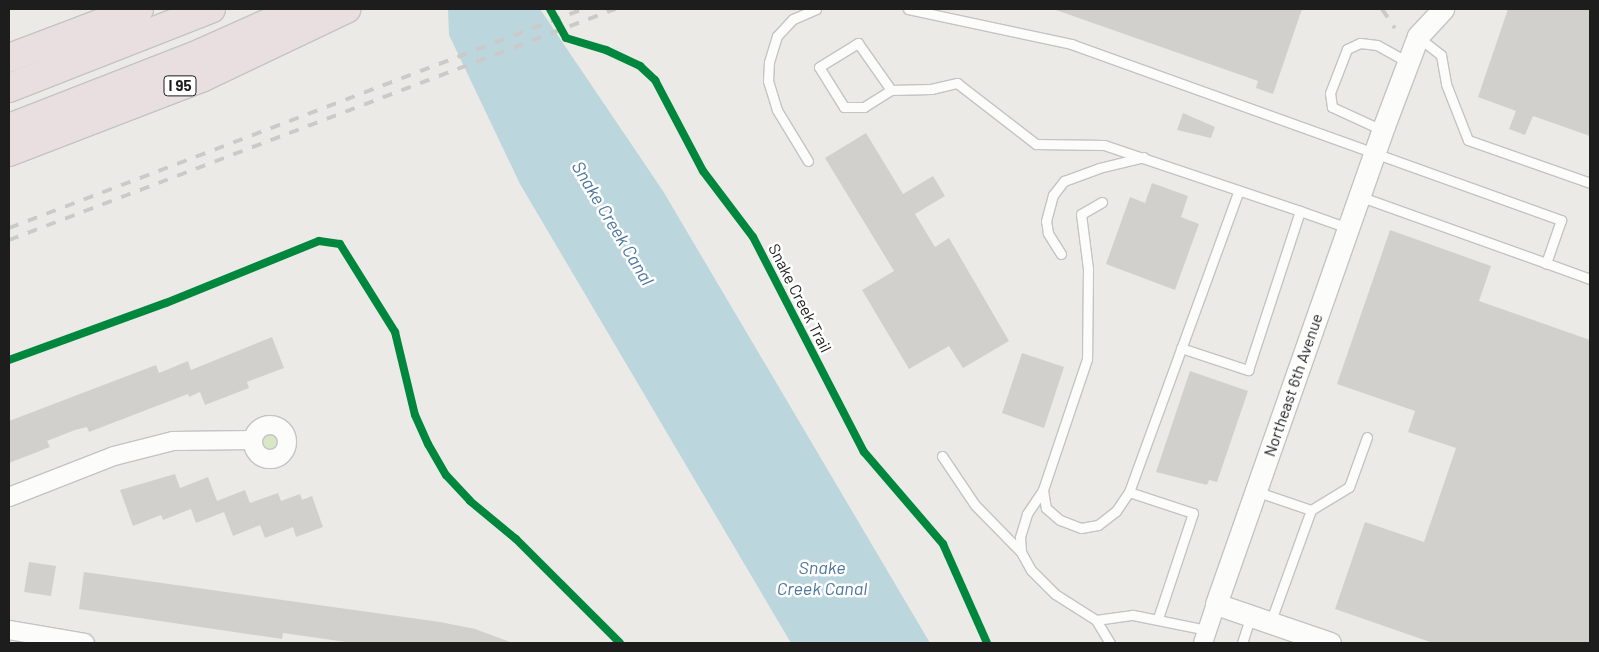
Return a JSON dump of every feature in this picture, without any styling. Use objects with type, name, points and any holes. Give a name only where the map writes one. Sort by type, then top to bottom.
[{"type":"highway","points":[[9,58],[139,9]]},
{"type":"highway","points":[[9,88],[211,9]]},
{"type":"highway","points":[[9,128],[200,53],[300,9]]},
{"type":"highway","name":"I 95","points":[[9,152],[201,78],[346,9]]},
{"type":"street","points":[[1418,36],[1443,9]]},
{"type":"street","name":"Northeast 6th Avenue","points":[[1205,637],[1383,128],[1418,36]]},
{"type":"street","points":[[9,497],[114,456],[173,441],[253,440]]},
{"type":"street","points":[[1216,604],[1317,641]]},
{"type":"street","points":[[9,630],[85,643]]},
{"type":"lane","points":[[808,161],[777,110],[768,81],[769,62],[776,36],[793,19],[816,9]]},
{"type":"lane","points":[[908,9],[1071,44],[1375,151],[1561,220],[1546,263]]},
{"type":"lane","points":[[1418,36],[1440,55],[1446,84],[1468,140],[1590,183]]},
{"type":"lane","points":[[891,90],[858,43],[819,67],[844,107],[864,107],[891,90],[932,89],[957,83],[1036,144],[1104,145],[1144,157],[1348,228]]},
{"type":"lane","points":[[1383,128],[1332,107],[1330,93],[1347,49],[1360,43],[1377,45],[1408,62]]},
{"type":"lane","points":[[1061,254],[1048,233],[1046,221],[1053,195],[1064,181],[1100,168],[1144,157]]},
{"type":"lane","points":[[1043,490],[1046,508],[1060,520],[1082,528],[1098,525],[1116,512],[1129,492],[1238,190]]},
{"type":"lane","points":[[1359,196],[1590,279]]},
{"type":"lane","points":[[1021,552],[1020,537],[1027,514],[1043,490],[1087,359],[1088,269],[1081,214],[1102,202]]},
{"type":"lane","points":[[1181,348],[1248,370],[1300,211]]},
{"type":"lane","points":[[1242,643],[1261,619],[1311,510],[1349,487],[1367,437]]},
{"type":"lane","points":[[942,456],[976,505],[1021,552],[1031,570],[1055,594],[1096,620],[1110,643]]},
{"type":"lane","points":[[1255,491],[1311,510]]},
{"type":"lane","points":[[1129,492],[1192,514],[1158,618]]},
{"type":"lane","points":[[1096,620],[1133,615],[1158,618],[1205,637]]},
{"type":"green space","points":[[269,433],[277,438],[278,442],[273,450],[269,451],[261,446],[260,442],[265,434]]},
{"type":"water","name":"Snake Creek Canal","points":[[448,9],[540,9],[663,191],[930,643],[791,643],[520,184],[449,35]]},
{"type":"building","points":[[1053,9],[1302,9],[1273,94],[1256,88],[1258,81]]},
{"type":"building","points":[[1508,9],[1590,9],[1590,136],[1533,116],[1525,135],[1509,129],[1516,111],[1478,97]]},
{"type":"building","points":[[1183,113],[1215,127],[1211,138],[1177,130]]},
{"type":"building","points":[[866,133],[903,194],[933,176],[945,196],[915,214],[935,247],[949,238],[1009,341],[963,368],[949,346],[909,369],[862,290],[894,271],[825,158]]},
{"type":"building","points":[[1152,183],[1188,196],[1181,217],[1199,224],[1175,290],[1106,264],[1130,197],[1145,203]]},
{"type":"building","points":[[1390,230],[1491,266],[1479,301],[1590,340],[1590,643],[1433,643],[1335,609],[1365,522],[1424,542],[1456,448],[1408,432],[1415,411],[1337,384]]},
{"type":"building","points":[[272,337],[284,368],[247,382],[249,388],[205,405],[200,392],[189,397],[188,394],[89,432],[87,427],[75,430],[47,441],[50,447],[9,463],[9,421],[156,365],[159,373],[188,361],[191,370]]},
{"type":"building","points":[[1022,353],[1064,367],[1044,428],[1002,413]]},
{"type":"building","points":[[1190,371],[1248,391],[1217,482],[1209,480],[1207,485],[1156,472]]},
{"type":"building","points":[[175,474],[180,488],[208,477],[217,501],[245,490],[250,503],[278,493],[281,501],[300,494],[302,500],[312,496],[323,527],[296,537],[293,527],[265,538],[260,525],[233,536],[224,512],[196,523],[191,509],[163,520],[161,515],[133,526],[120,490]]},
{"type":"building","points":[[29,562],[56,566],[51,596],[24,592]]},
{"type":"building","points":[[84,572],[440,622],[475,629],[510,642],[353,643],[283,633],[282,639],[79,609]]},
{"type":"railway","points":[[9,228],[583,9]]},
{"type":"railway","points":[[9,240],[615,9]]},
{"type":"railway","points":[[1382,9],[1395,28]]},
{"type":"cycle path","name":"Snake Creek Trail","points":[[550,9],[566,38],[606,50],[640,66],[655,80],[703,171],[753,237],[864,452],[943,544],[987,643]]},
{"type":"cycle path","points":[[9,360],[166,303],[319,241],[340,244],[395,332],[415,415],[428,444],[446,475],[470,501],[516,539],[620,643]]}]
